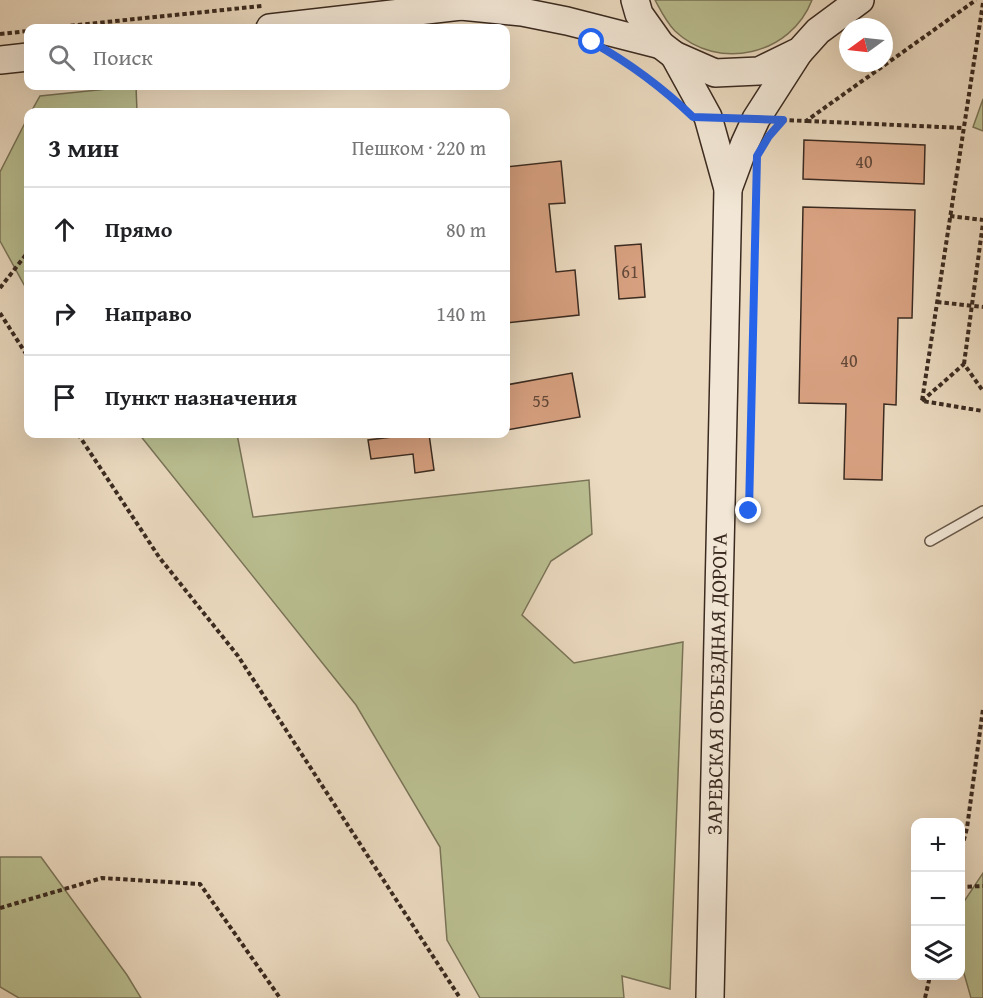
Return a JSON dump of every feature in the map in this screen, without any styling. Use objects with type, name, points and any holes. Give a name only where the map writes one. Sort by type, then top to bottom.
[{"type":"main road","points":[[635,0],[639,14],[667,50],[708,117],[729,189]]},
{"type":"main road","points":[[818,31],[832,0]]},
{"type":"main road","points":[[729,189],[744,143],[766,124],[800,51],[818,31],[860,0]]},
{"type":"main road","points":[[271,17],[470,3],[567,21],[667,50],[715,73],[759,71],[800,51]]},
{"type":"main road","points":[[0,60],[24,57]]},
{"type":"main road","name":"ЗАРЕВСКАЯ ОБЪЕЗДНАЯ ДОРОГА","points":[[710,998],[729,189]]},
{"type":"lane","points":[[930,541],[983,511]]},
{"type":"path","points":[[806,121],[976,0]]},
{"type":"path","points":[[922,401],[983,3]]},
{"type":"path","points":[[129,24],[271,17]]},
{"type":"path","points":[[0,33],[24,30]]},
{"type":"path","points":[[618,57],[671,96]]},
{"type":"path","points":[[766,124],[783,120]]},
{"type":"path","points":[[766,124],[783,120],[964,128]]},
{"type":"path","points":[[749,511],[756,180]]},
{"type":"path","points":[[922,401],[964,364],[983,221],[950,216]]},
{"type":"path","points":[[0,288],[24,257]]},
{"type":"path","points":[[937,302],[983,307]]},
{"type":"path","points":[[0,313],[24,351]]},
{"type":"path","points":[[964,364],[983,391]]},
{"type":"path","points":[[922,401],[983,411]]},
{"type":"path","points":[[81,438],[159,557],[238,656],[460,998]]},
{"type":"path","points":[[965,836],[983,709]]},
{"type":"path","points":[[0,908],[102,878],[200,884],[280,998]]},
{"type":"path","points":[[965,887],[983,886]]},
{"type":"path","points":[[925,998],[929,980]]},
{"type":"green space","points":[[655,0],[812,0],[802,19],[788,34],[771,45],[752,52],[732,54],[712,51],[692,44],[672,28]]},
{"type":"green space","points":[[98,90],[136,90],[137,108],[33,108],[40,96]]},
{"type":"green space","points":[[983,99],[983,131],[973,127]]},
{"type":"green space","points":[[24,125],[24,285],[0,241],[0,172]]},
{"type":"green space","points":[[142,438],[238,438],[253,517],[589,480],[592,534],[551,561],[522,615],[574,663],[683,642],[670,989],[622,976],[624,998],[480,998],[447,940],[440,847],[356,705]]},
{"type":"green space","points":[[0,857],[41,857],[127,975],[141,998],[19,998],[0,987]]},
{"type":"green space","points":[[983,873],[983,998],[971,998],[965,977],[965,900]]},
{"type":"building","points":[[804,140],[925,145],[924,184],[803,179]]},
{"type":"building","points":[[561,161],[565,203],[549,204],[556,272],[575,270],[579,315],[510,323],[510,167]]},
{"type":"building","points":[[803,207],[915,210],[912,318],[898,318],[896,405],[884,404],[882,480],[844,479],[846,404],[799,403]]},
{"type":"building","points":[[641,244],[645,297],[619,299],[615,246]]},
{"type":"building","points":[[572,373],[580,417],[510,429],[510,384]]},
{"type":"building","points":[[430,438],[434,470],[415,473],[413,454],[371,459],[368,440]]},
{"type":"route","points":[[592,42],[627,62],[664,89],[693,117],[783,120],[769,136],[757,156],[749,511]]}]
